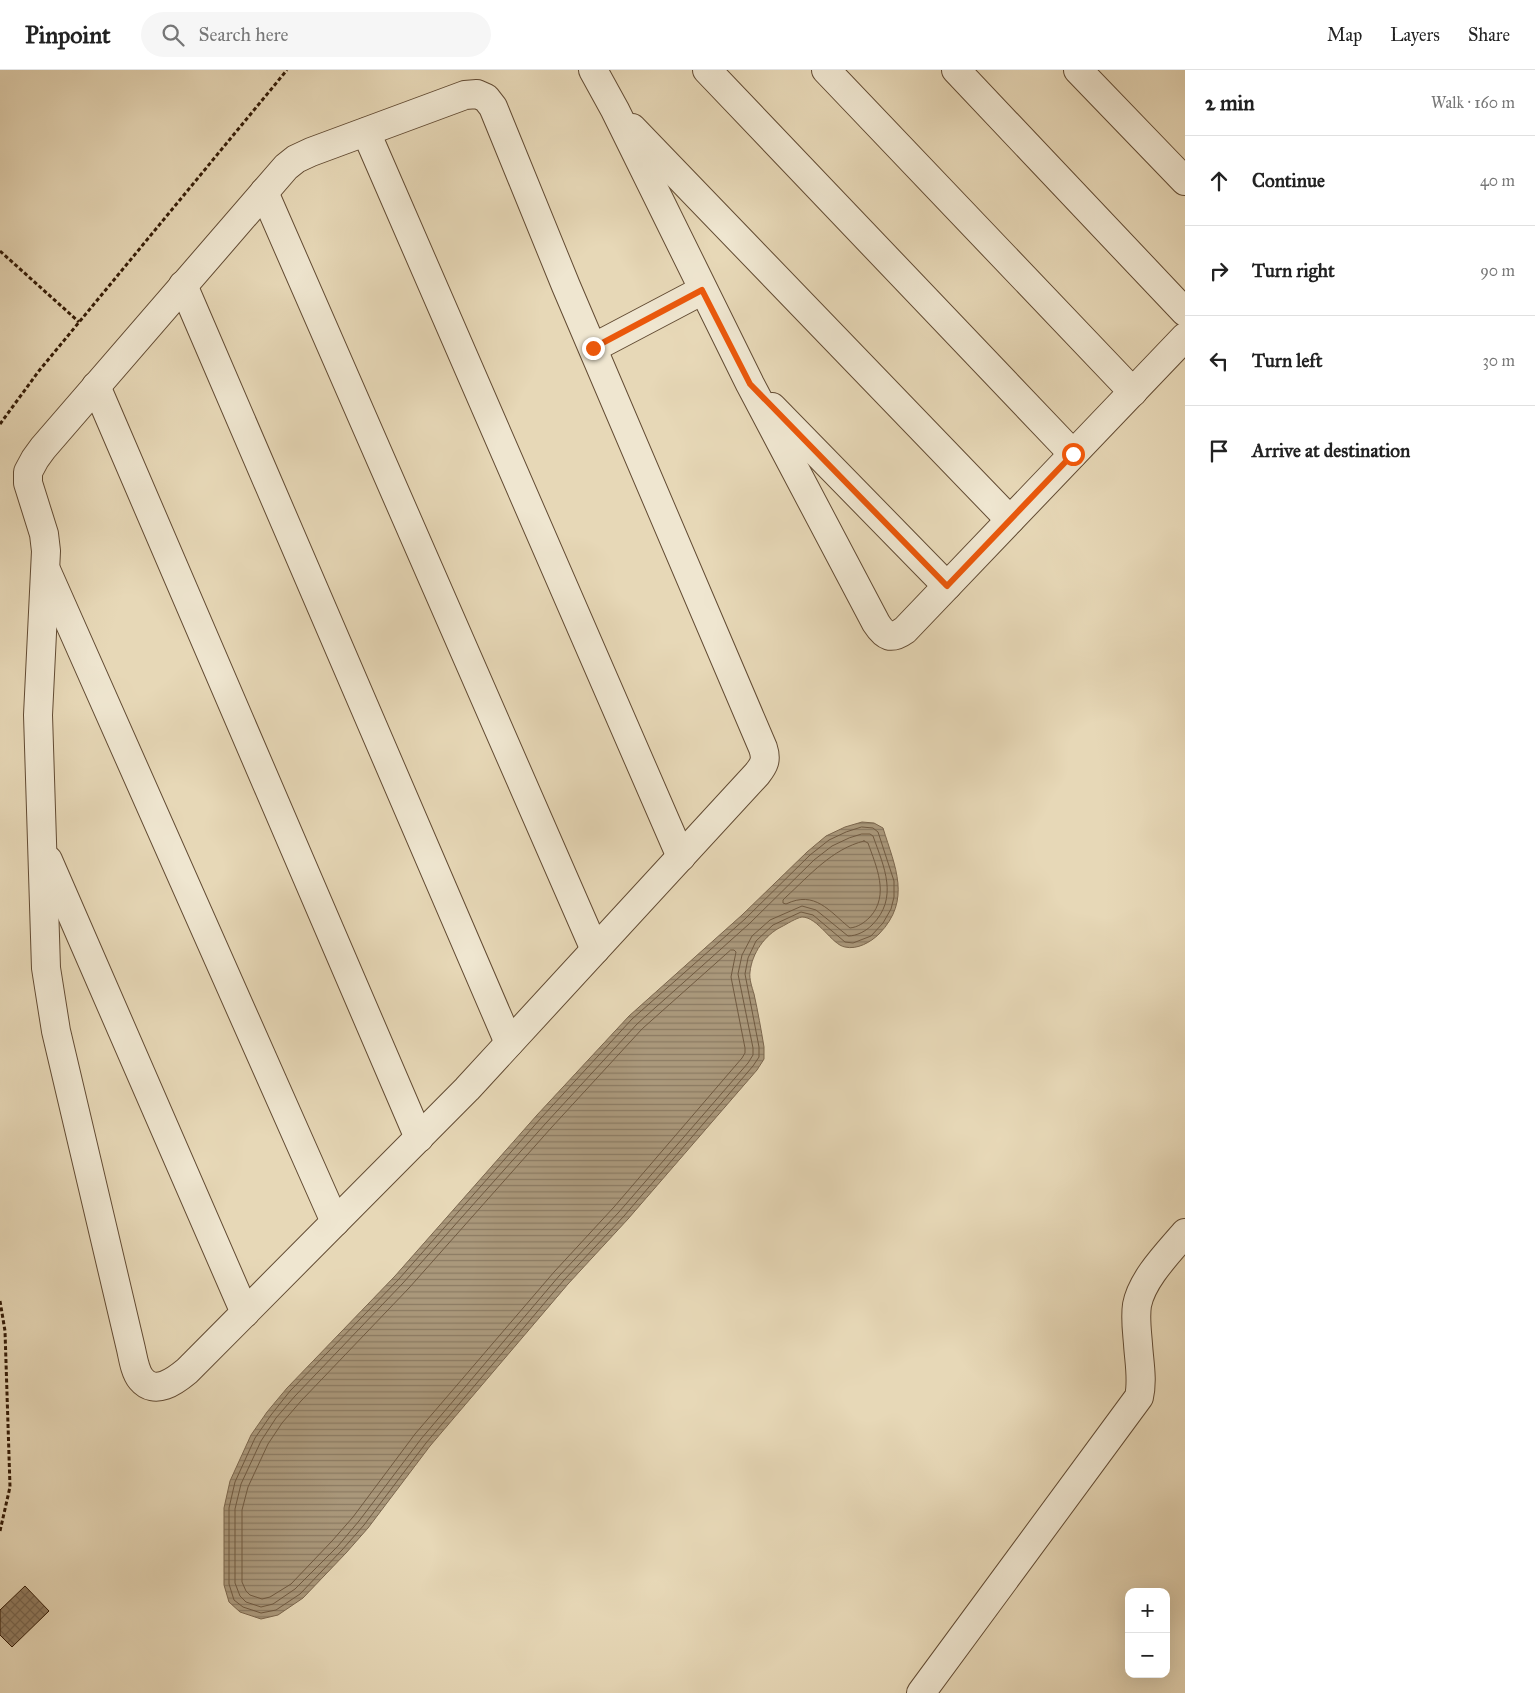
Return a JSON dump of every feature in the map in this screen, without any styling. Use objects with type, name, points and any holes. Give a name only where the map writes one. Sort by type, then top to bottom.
[{"type":"lane","points":[[593,70],[615,110],[702,290],[750,384],[876,623],[882,632],[889,636],[898,636],[905,630],[1185,337]]},
{"type":"lane","points":[[707,70],[1073,454]]},
{"type":"lane","points":[[826,70],[1133,392]]},
{"type":"lane","points":[[956,70],[1185,312]]},
{"type":"lane","points":[[1078,70],[1185,181]]},
{"type":"lane","points":[[477,94],[486,98],[493,107],[766,756],[765,763],[757,774],[467,1089],[187,1371],[172,1383],[160,1387],[151,1386],[141,1380],[130,1349],[53,1012],[46,968],[38,715],[46,551],[44,534],[28,483],[28,472],[43,448],[264,192],[286,167],[311,152],[465,95],[477,94]]},
{"type":"lane","points":[[615,110],[1010,520]]},
{"type":"lane","points":[[366,132],[681,857]]},
{"type":"lane","points":[[264,192],[595,950]]},
{"type":"lane","points":[[183,285],[509,1043]]},
{"type":"lane","points":[[593,348],[702,290]]},
{"type":"lane","points":[[750,384],[947,586]]},
{"type":"lane","points":[[96,386],[419,1138]]},
{"type":"lane","points":[[45,568],[336,1222]]},
{"type":"lane","points":[[41,845],[245,1313]]},
{"type":"lane","points":[[921,1693],[1139,1397],[1141,1386],[1136,1324],[1140,1293],[1158,1265],[1185,1232]]},
{"type":"path","points":[[0,424],[38,372],[287,70]]},
{"type":"path","points":[[0,251],[79,322]]},
{"type":"path","points":[[0,1301],[5,1331],[10,1487],[0,1531]]},
{"type":"water","points":[[862,822],[874,823],[883,828],[898,883],[895,909],[879,934],[864,945],[850,948],[845,947],[835,941],[814,921],[802,917],[775,930],[760,945],[753,958],[750,975],[764,1047],[764,1059],[757,1070],[628,1219],[568,1284],[430,1446],[368,1528],[346,1553],[303,1598],[278,1615],[261,1619],[240,1612],[229,1602],[224,1585],[224,1508],[230,1481],[251,1435],[267,1412],[287,1388],[395,1276],[537,1115],[629,1016],[742,915],[826,836],[845,827]]},
{"type":"building","points":[[25,1586],[49,1611],[12,1647],[0,1635],[0,1610]]},
{"type":"route","points":[[593,348],[702,290],[750,384],[947,586],[1073,454]]}]
